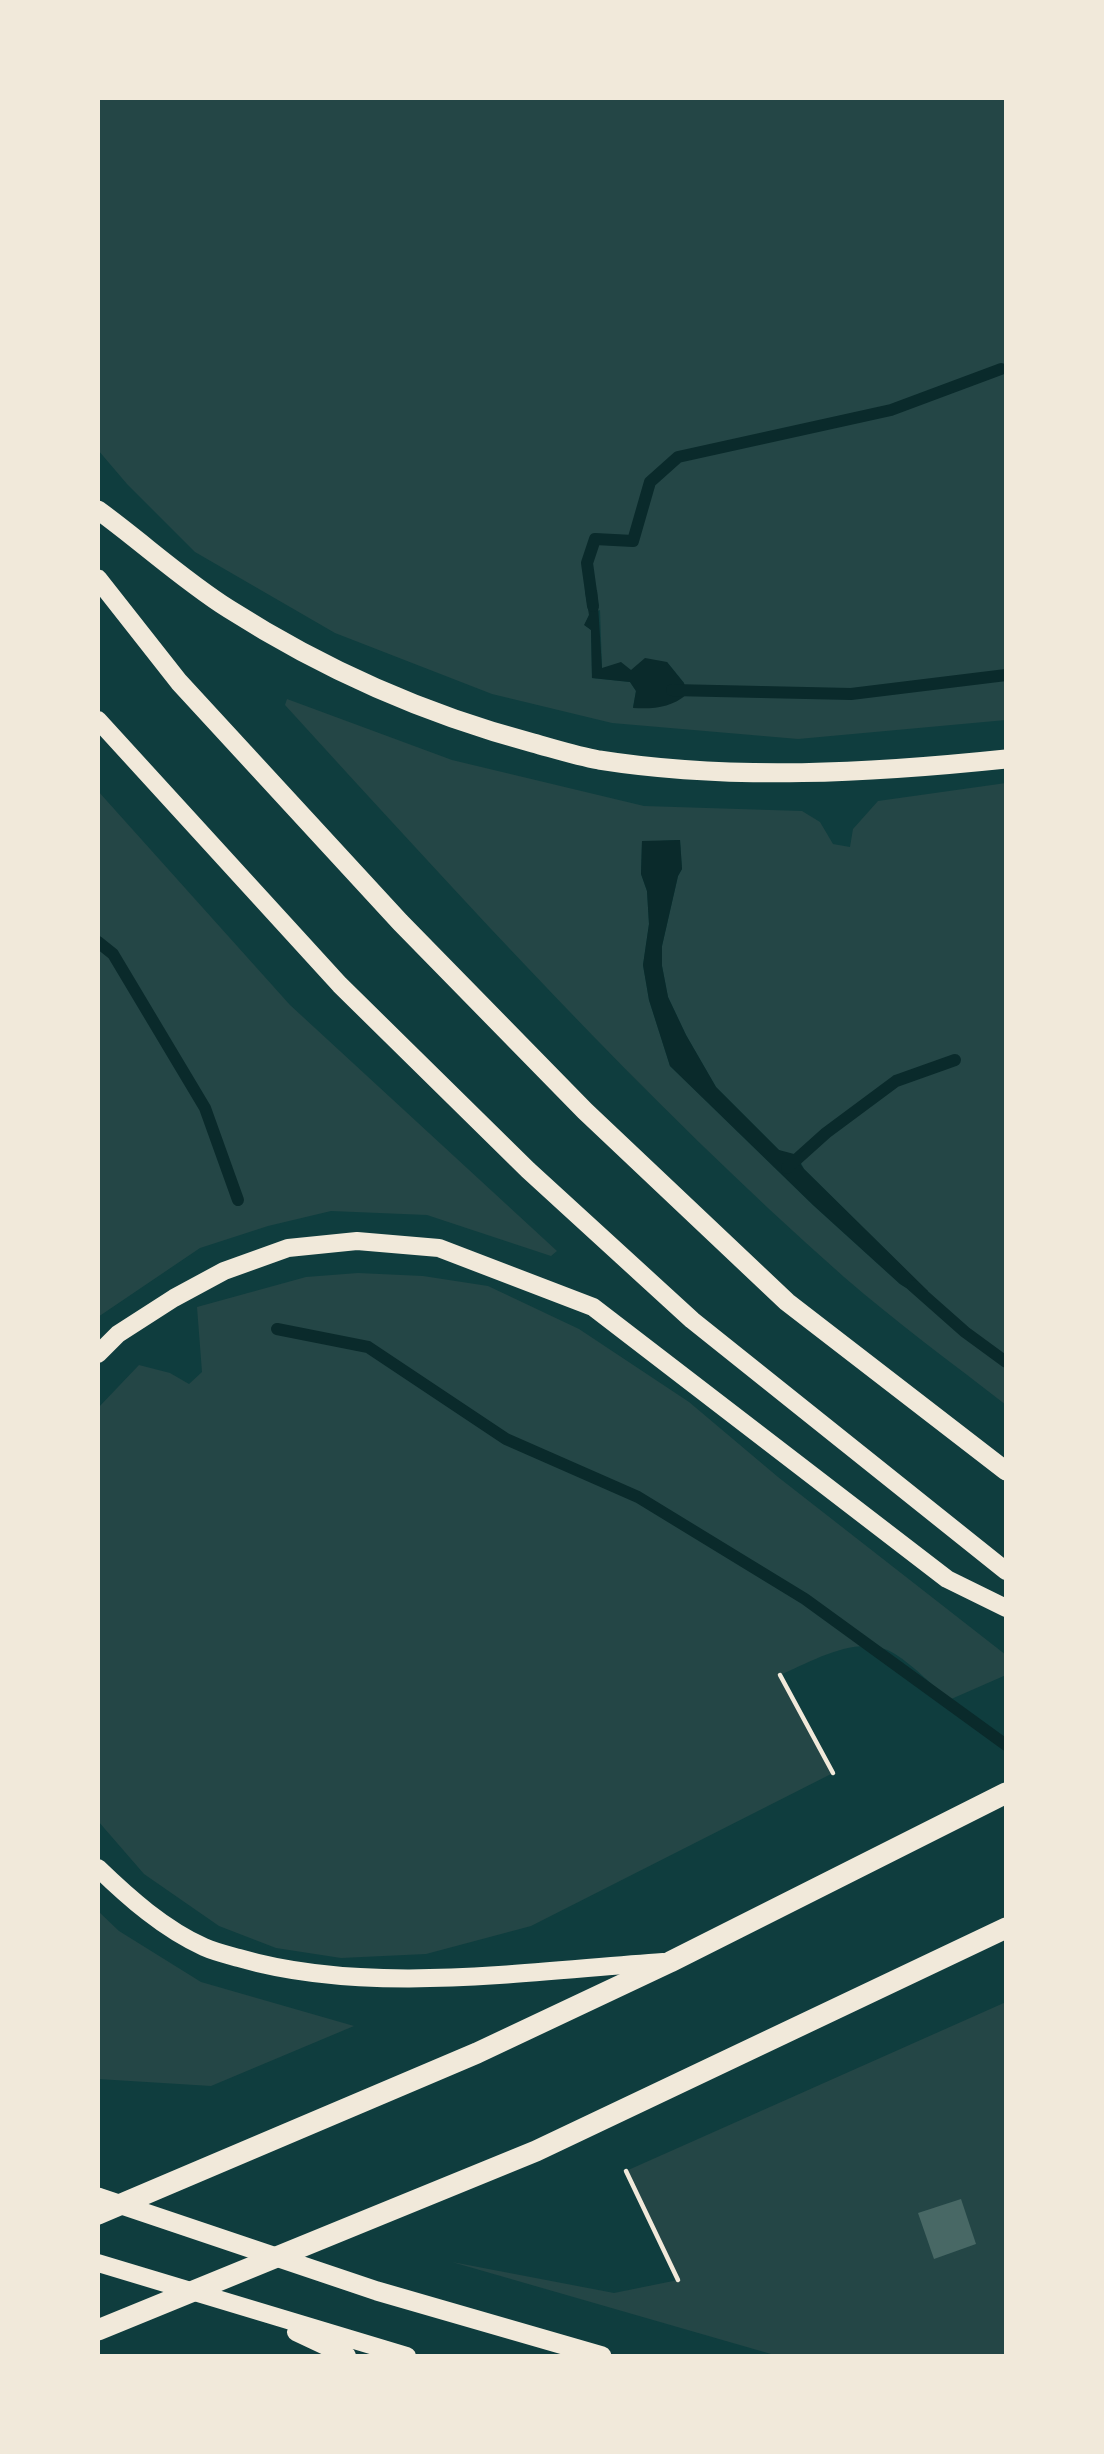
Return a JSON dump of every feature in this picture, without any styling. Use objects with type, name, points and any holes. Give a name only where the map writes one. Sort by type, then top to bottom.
[{"type":"highway","points":[[98,510],[226,607],[280,640],[409,704],[493,732],[596,759],[656,768],[838,771],[1006,759]]},
{"type":"highway","points":[[98,579],[179,682],[400,922],[585,1111],[787,1302],[1006,1471]]},
{"type":"highway","points":[[98,2214],[381,2096],[670,1962],[1006,1793]]},
{"type":"highway","points":[[98,2330],[536,2151],[1006,1928]]},
{"type":"highway","points":[[98,2197],[377,2291],[602,2356]]},
{"type":"main road","points":[[98,720],[340,985],[528,1170],[692,1320],[1006,1571]]},
{"type":"main road","points":[[98,1354],[118,1334],[224,1270],[288,1248],[357,1241],[439,1248],[593,1307],[947,1579],[1006,1608]]},
{"type":"main road","points":[[98,1868],[138,1906],[204,1948],[275,1969],[360,1977],[439,1976],[670,1962]]},
{"type":"main road","points":[[98,2263],[407,2356]]},
{"type":"main road","points":[[238,2304],[346,2356]]},
{"type":"path","points":[[780,1675],[833,1773]]},
{"type":"path","points":[[626,2171],[678,2280]]},
{"type":"shaded area","points":[[98,98],[1006,98],[1006,720],[798,739],[612,723],[492,694],[335,633],[195,552],[127,484],[98,450]],"holes":[[[600,610],[602,668],[631,671],[667,662],[684,683],[633,707],[636,691],[630,682],[592,678],[591,630],[585,625],[589,615]]]},
{"type":"shaded area","points":[[597,590],[602,668],[621,662],[631,670],[645,658],[667,662],[684,683],[687,694],[662,707],[633,708],[636,691],[630,682],[592,678],[591,630],[584,625],[589,615],[585,591]]},
{"type":"shaded area","points":[[287,699],[452,760],[644,806],[802,811],[820,822],[833,844],[850,847],[853,829],[878,801],[1006,783],[1006,1405],[844,1277],[698,1141],[557,999],[285,705]],"holes":[[[680,840],[682,869],[678,876],[662,946],[662,966],[668,997],[686,1035],[716,1087],[779,1150],[800,1161],[804,1169],[927,1291],[922,1298],[900,1284],[813,1205],[670,1066],[649,1000],[643,965],[649,924],[647,891],[641,874],[642,842]]]},
{"type":"shaded area","points":[[98,791],[290,1005],[557,1251],[551,1256],[427,1215],[331,1211],[268,1226],[200,1248],[98,1317]]},
{"type":"shaded area","points":[[680,840],[682,869],[678,876],[662,946],[662,966],[668,997],[686,1035],[716,1087],[779,1150],[794,1154],[804,1169],[928,1291],[922,1298],[900,1284],[813,1205],[670,1066],[649,1000],[643,965],[649,924],[647,891],[641,874],[642,841]]},
{"type":"shaded area","points":[[358,1273],[423,1276],[488,1286],[579,1329],[689,1402],[778,1477],[1006,1655],[1006,1675],[949,1700],[895,1654],[867,1646],[852,1647],[822,1656],[780,1675],[833,1773],[531,1926],[426,1954],[341,1958],[276,1948],[219,1926],[144,1874],[98,1821],[98,1408],[139,1365],[170,1373],[189,1384],[202,1372],[197,1307],[306,1277]]},
{"type":"shaded area","points":[[98,1911],[119,1931],[201,1982],[354,2026],[211,2086],[98,2079]]},
{"type":"shaded area","points":[[1006,2002],[1006,2356],[778,2356],[452,2262],[614,2293],[678,2280],[626,2171]]},
{"type":"building","points":[[961,2199],[976,2244],[934,2259],[918,2213]]},
{"type":"waterway","points":[[593,606],[587,563],[595,539],[633,541],[650,482],[678,457],[891,410],[1001,369]]},
{"type":"waterway","points":[[672,690],[851,694],[1006,675]]},
{"type":"waterway","points":[[98,942],[113,954],[205,1108],[238,1200]]},
{"type":"waterway","points":[[787,1168],[826,1133],[896,1081],[955,1060]]},
{"type":"waterway","points":[[913,1286],[965,1332],[1006,1362]]},
{"type":"waterway","points":[[277,1329],[368,1347],[506,1439],[638,1497],[805,1599],[1006,1745]]}]
